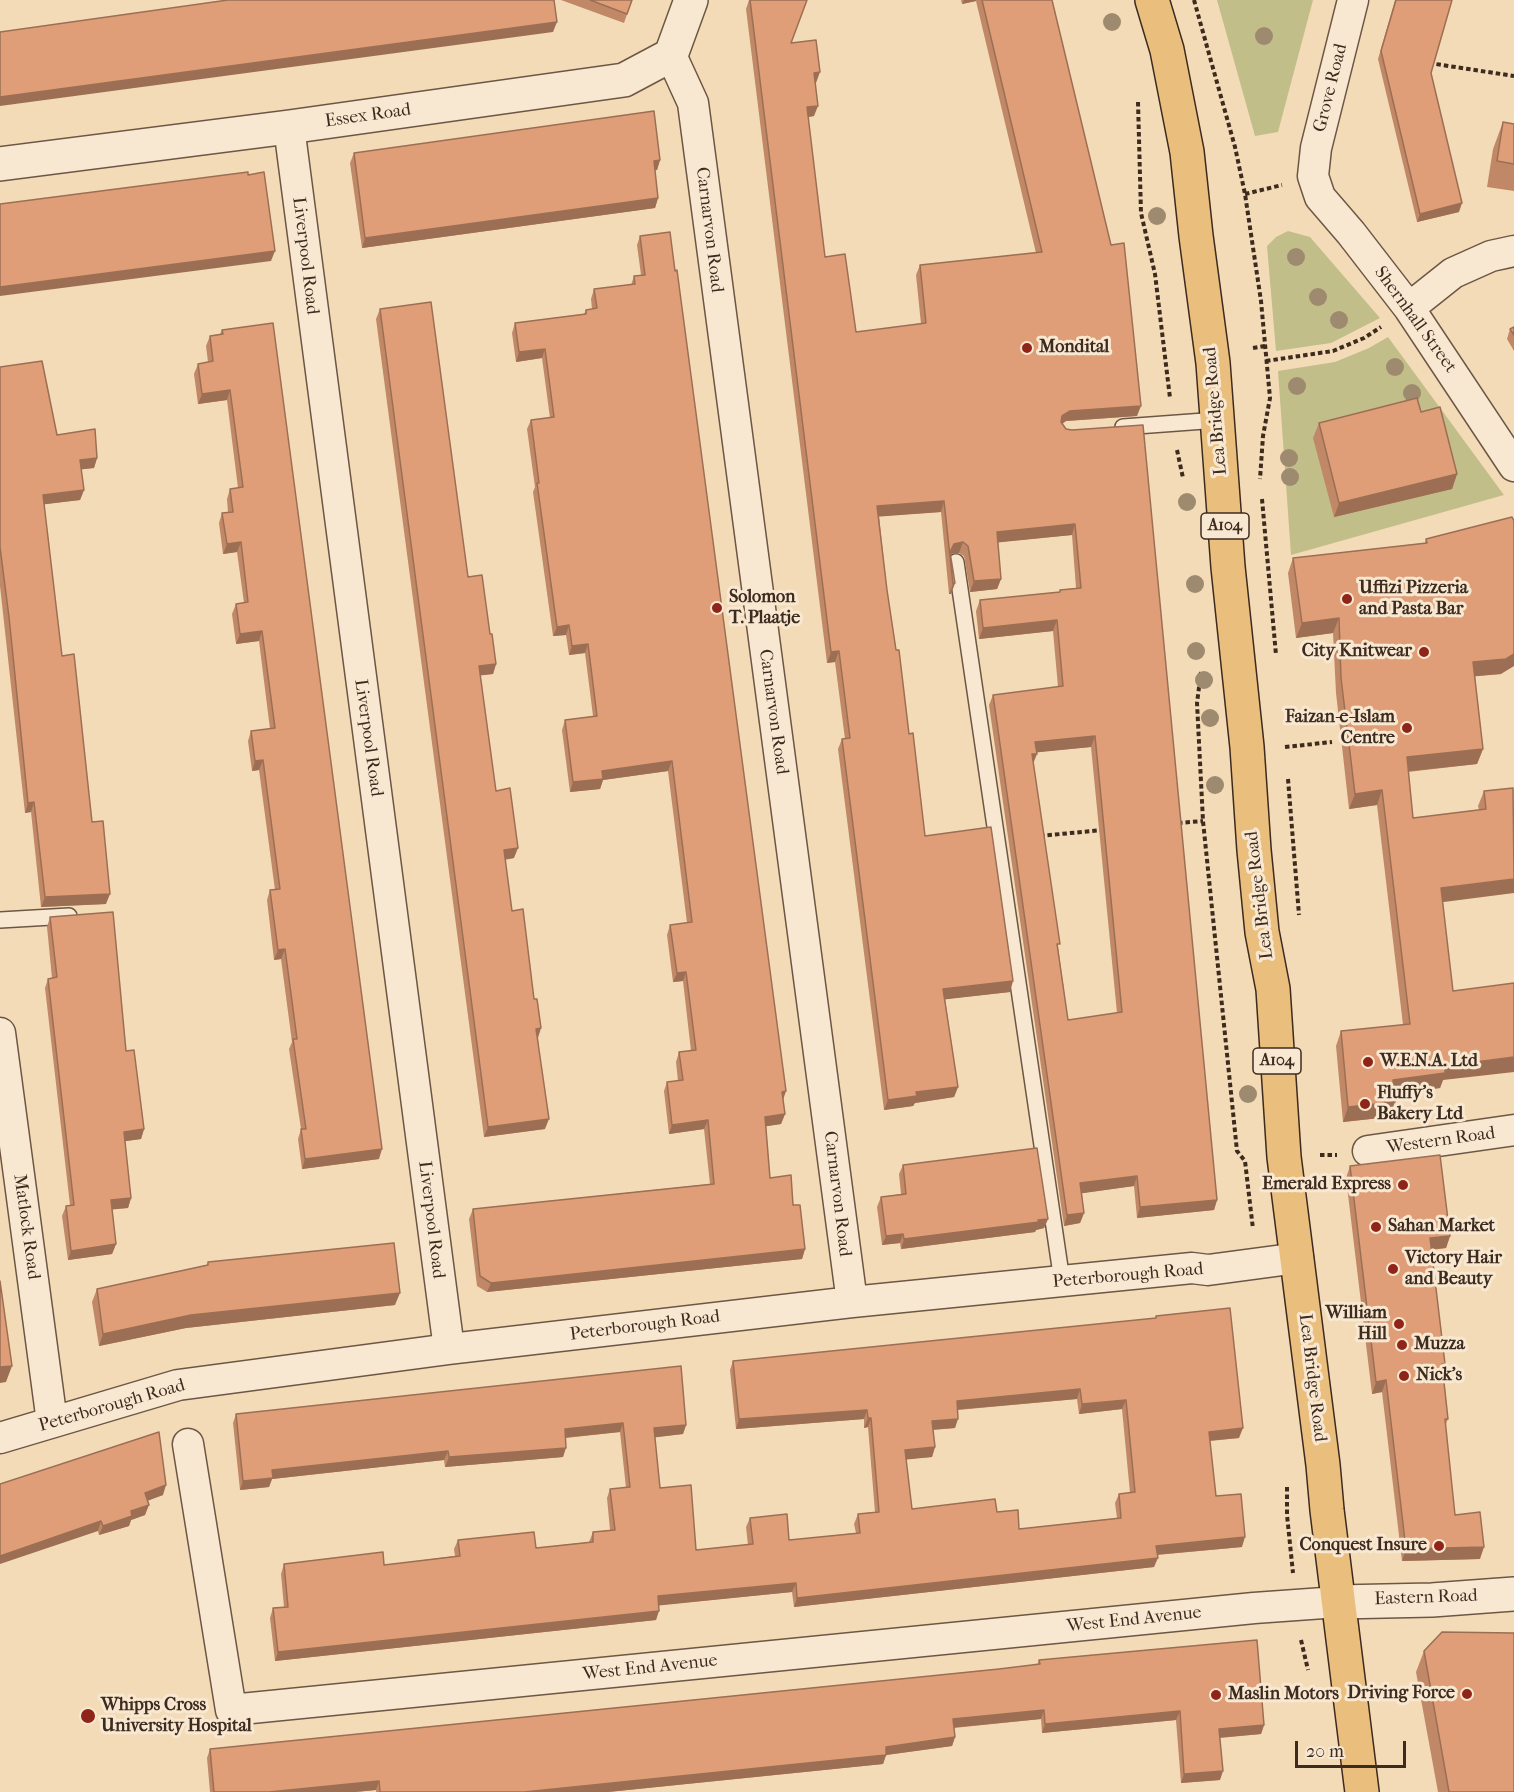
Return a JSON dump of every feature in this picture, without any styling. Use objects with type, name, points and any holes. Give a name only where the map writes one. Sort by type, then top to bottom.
[{"type":"main road","name":"Lea Bridge Road","points":[[1152,0],[1167,50],[1187,152],[1218,420],[1228,567],[1247,747],[1262,932],[1273,989],[1284,1157],[1362,1792]]},
{"type":"street","points":[[671,55],[691,0]]},
{"type":"street","name":"Grove Road","points":[[1313,176],[1316,148],[1353,0]]},
{"type":"street","name":"Essex Road","points":[[0,164],[289,127],[624,80],[671,55]]},
{"type":"street","name":"Carnarvon Road","points":[[671,55],[693,103],[852,1302]]},
{"type":"street","name":"Liverpool Road","points":[[289,127],[449,1349]]},
{"type":"street","name":"Shernhall Street","points":[[1313,176],[1320,197],[1409,308],[1514,466]]},
{"type":"street","points":[[1409,308],[1453,273],[1491,256],[1514,251]]},
{"type":"street","name":"Matlock Road","points":[[0,1033],[51,1422]]},
{"type":"street","name":"Western Road","points":[[1368,1151],[1514,1130]]},
{"type":"street","name":"Peterborough Road","points":[[0,1438],[178,1385],[449,1349],[852,1302],[1192,1268],[1208,1270],[1298,1258]]},
{"type":"street","name":"West End Avenue","points":[[188,1444],[231,1710],[1254,1608],[1338,1602]]},
{"type":"street","name":"Eastern Road","points":[[1338,1602],[1412,1601],[1514,1594]]},
{"type":"lane","points":[[1102,428],[1218,420]]},
{"type":"lane","points":[[956,562],[1062,1281]]},
{"type":"lane","points":[[0,920],[81,915]]},
{"type":"path","points":[[1194,0],[1235,147],[1245,194],[1265,346],[1270,398],[1263,436],[1260,479],[1277,662]]},
{"type":"path","points":[[1425,62],[1514,76]]},
{"type":"path","name":"Lea Bridge Road","points":[[1138,92],[1141,213],[1155,274],[1173,423],[1180,468],[1186,486]]},
{"type":"path","points":[[1266,361],[1333,351],[1364,338],[1409,308]]},
{"type":"path","points":[[1253,348],[1265,346]]},
{"type":"path","points":[[1201,669],[1197,703],[1203,821],[1237,1151],[1245,1161],[1258,1263]]},
{"type":"path","points":[[1286,758],[1285,745],[1332,742]]},
{"type":"path","name":"Lea Bridge Road","points":[[1287,769],[1299,918]]},
{"type":"path","points":[[1169,824],[1203,821]]},
{"type":"path","points":[[998,840],[1112,829]]},
{"type":"path","points":[[1320,1147],[1322,1166]]},
{"type":"shaded area","points":[[1217,0],[1313,0],[1278,132],[1255,136]]},
{"type":"shaded area","points":[[1288,231],[1310,237],[1380,318],[1331,343],[1276,351],[1267,246],[1276,237]]},
{"type":"shaded area","points":[[1388,337],[1504,495],[1291,555],[1278,371],[1335,362],[1369,348]]},
{"type":"building","points":[[228,0],[554,0],[557,22],[0,97],[0,32]]},
{"type":"building","points":[[590,0],[632,0],[627,14]]},
{"type":"building","points":[[750,0],[807,0],[791,43],[816,40],[820,72],[814,73],[818,106],[807,107],[825,257],[845,254],[856,332],[926,323],[920,265],[1042,252],[982,0],[1052,0],[1111,245],[1124,243],[1141,406],[1070,411],[1062,416],[1061,422],[1066,429],[1072,430],[1143,425],[1217,1200],[1140,1207],[1137,1176],[1080,1183],[1084,1213],[1067,1215],[993,695],[1063,686],[1057,620],[983,628],[980,600],[1081,588],[1075,524],[997,532],[1001,579],[974,581],[968,546],[963,542],[954,544],[950,552],[955,583],[953,584],[944,501],[877,506],[909,734],[913,733],[925,836],[991,827],[1013,981],[943,989],[958,1087],[916,1092],[917,1096],[888,1100],[842,739],[850,738],[839,651],[831,652]],"holes":[[[1095,736],[1122,1012],[1068,1020],[1057,944],[1060,944],[1032,754],[1037,754],[1035,742]]]},
{"type":"building","points":[[1396,0],[1452,0],[1431,73],[1462,203],[1420,214],[1381,51]]},
{"type":"building","points":[[654,111],[660,160],[654,161],[658,198],[365,238],[354,153]]},
{"type":"building","points":[[1503,122],[1514,124],[1514,164],[1497,161]]},
{"type":"building","points":[[248,172],[248,175],[264,172],[275,251],[0,287],[0,204]]},
{"type":"building","points":[[670,232],[675,271],[677,270],[786,1091],[782,1092],[785,1114],[765,1117],[770,1178],[791,1175],[793,1205],[800,1205],[805,1249],[491,1283],[480,1276],[473,1209],[714,1184],[708,1120],[672,1125],[667,1082],[683,1080],[679,1052],[696,1050],[686,972],[677,973],[670,925],[692,922],[672,761],[602,771],[603,779],[573,782],[565,720],[597,716],[588,644],[572,646],[569,625],[557,627],[537,483],[539,483],[531,420],[554,417],[545,349],[519,352],[515,323],[586,314],[586,310],[597,308],[594,289],[635,284],[634,276],[645,275],[640,236]]},
{"type":"building","points":[[431,302],[468,577],[482,575],[490,634],[492,634],[496,664],[479,666],[496,791],[510,788],[518,848],[504,850],[512,911],[523,909],[534,999],[537,999],[541,1028],[536,1029],[549,1119],[488,1127],[380,309]]},
{"type":"building","points":[[273,323],[382,1149],[305,1159],[301,1129],[306,1129],[293,1039],[297,1039],[285,949],[278,950],[270,890],[280,889],[263,760],[255,761],[251,731],[275,728],[262,631],[240,634],[236,604],[248,602],[241,542],[227,544],[222,513],[233,512],[230,489],[243,487],[230,390],[202,394],[198,364],[213,361],[210,336],[223,334],[222,330]]},
{"type":"building","points":[[42,361],[57,435],[95,429],[97,458],[80,460],[84,490],[43,495],[62,656],[74,654],[92,822],[103,821],[110,894],[45,897],[34,802],[28,803],[0,547],[0,367]]},
{"type":"building","points":[[1417,398],[1421,412],[1440,407],[1457,474],[1339,503],[1319,423]]},
{"type":"building","points":[[1512,517],[1514,521],[1514,654],[1506,659],[1473,662],[1483,749],[1407,757],[1413,818],[1486,809],[1484,791],[1513,788],[1514,879],[1441,888],[1453,991],[1514,983],[1514,1057],[1445,1066],[1445,1073],[1393,1080],[1395,1102],[1348,1107],[1341,1031],[1410,1024],[1382,790],[1355,794],[1341,678],[1339,618],[1302,623],[1293,558],[1427,543],[1426,539]]},
{"type":"building","points":[[113,912],[126,1051],[134,1050],[144,1129],[124,1132],[131,1198],[111,1200],[116,1244],[71,1251],[66,1206],[74,1205],[48,979],[57,977],[50,917]]},
{"type":"building","points":[[1037,1148],[1048,1219],[904,1239],[903,1234],[886,1236],[881,1197],[906,1194],[903,1165]]},
{"type":"building","points":[[1440,1155],[1450,1236],[1430,1238],[1445,1364],[1442,1364],[1448,1419],[1445,1419],[1455,1515],[1480,1512],[1484,1547],[1406,1549],[1386,1380],[1376,1382],[1350,1166]]},
{"type":"building","points":[[394,1243],[400,1293],[191,1315],[103,1334],[97,1289],[208,1265],[208,1262]]},
{"type":"building","points":[[0,1281],[12,1366],[0,1367]]},
{"type":"building","points":[[1230,1308],[1243,1428],[1209,1432],[1216,1496],[1241,1494],[1245,1537],[1156,1546],[1158,1558],[797,1598],[796,1583],[658,1596],[659,1611],[278,1652],[273,1608],[288,1607],[284,1564],[383,1552],[384,1565],[460,1556],[458,1540],[534,1532],[536,1548],[593,1542],[593,1532],[615,1530],[610,1489],[630,1487],[623,1423],[565,1429],[566,1448],[449,1457],[448,1451],[272,1470],[273,1478],[243,1481],[236,1414],[681,1366],[686,1425],[654,1428],[660,1488],[691,1485],[696,1550],[753,1544],[750,1518],[787,1514],[789,1540],[860,1533],[858,1514],[879,1512],[871,1418],[868,1418],[867,1410],[739,1419],[733,1361],[1156,1318],[1156,1316]],"holes":[[[1080,1389],[1082,1404],[1126,1400],[1135,1492],[1119,1494],[1121,1518],[1019,1529],[1018,1510],[997,1512],[995,1499],[912,1509],[905,1450],[935,1447],[932,1421],[958,1419],[957,1401]]]},
{"type":"building","points":[[159,1432],[166,1485],[145,1493],[149,1505],[131,1511],[132,1516],[103,1526],[101,1521],[0,1556],[0,1484]]},
{"type":"building","points":[[1442,1632],[1514,1633],[1514,1792],[1449,1792],[1424,1651]]},
{"type":"building","points":[[1257,1640],[1264,1725],[1219,1729],[1223,1771],[1184,1774],[1180,1711],[1045,1724],[1044,1710],[953,1719],[955,1737],[886,1747],[886,1755],[524,1792],[380,1792],[379,1781],[269,1792],[214,1792],[210,1749],[999,1669],[1040,1664],[1039,1660]]},
{"type":"place","name":"Mondital","points":[[1027,348]]},
{"type":"place","name":"Uffizi Pizzeria and Pasta Bar","points":[[1347,599]]},
{"type":"place","name":"Solomon T. Plaatje","points":[[717,608]]},
{"type":"place","name":"City Knitwear","points":[[1424,652]]},
{"type":"place","name":"Faizan-e-Islam Centre","points":[[1407,728]]},
{"type":"place","name":"W.E.N.A. Ltd","points":[[1368,1062]]},
{"type":"place","name":"Fluffy's Bakery Ltd","points":[[1365,1104]]},
{"type":"place","name":"Emerald Express","points":[[1403,1185]]},
{"type":"place","name":"Sahan Market","points":[[1376,1227]]},
{"type":"place","name":"Victory Hair and Beauty","points":[[1393,1269]]},
{"type":"place","name":"William Hill","points":[[1399,1324]]},
{"type":"place","name":"Muzza","points":[[1402,1345]]},
{"type":"place","name":"Nick's","points":[[1404,1376]]},
{"type":"place","name":"Conquest Insure","points":[[1439,1546]]},
{"type":"place","name":"Driving Force","points":[[1467,1694]]},
{"type":"place","name":"Maslin Motors","points":[[1216,1695]]},
{"type":"place","name":"Whipps Cross University Hospital","points":[[88,1716]]}]
